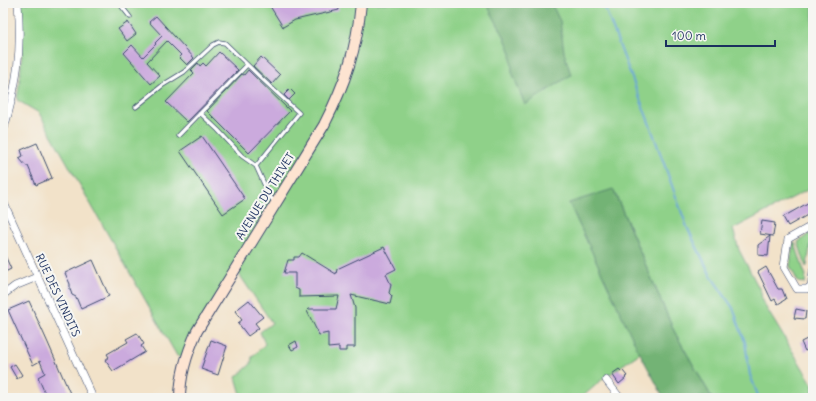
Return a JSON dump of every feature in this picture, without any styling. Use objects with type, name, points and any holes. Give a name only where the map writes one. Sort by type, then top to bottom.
[{"type":"main road","name":"AVENUE DU THIVET","points":[[180,398],[182,374],[186,358],[197,331],[275,202],[324,125],[339,96],[355,44],[361,3]]},
{"type":"street","points":[[3,132],[13,97],[19,59],[20,32],[18,3]]},
{"type":"street","name":"RUE DES VINDITS","points":[[3,201],[93,398]]},
{"type":"street","points":[[813,225],[788,239],[784,267],[797,289],[807,289],[811,286],[813,270]]},
{"type":"street","points":[[3,295],[15,286],[37,277]]},
{"type":"street","points":[[606,380],[620,398]]},
{"type":"lane","points":[[119,3],[130,17]]},
{"type":"lane","points":[[136,107],[163,85],[184,72],[213,45],[219,42],[225,43],[299,113],[256,166]]},
{"type":"lane","points":[[178,136],[247,65]]},
{"type":"lane","points":[[200,114],[218,130],[242,156],[256,166],[270,197],[275,202]]},
{"type":"green space","points":[[20,3],[813,3],[813,187],[733,229],[739,250],[761,292],[762,301],[813,385],[813,398],[712,398],[674,331],[615,193],[569,203],[640,353],[604,378],[581,398],[242,398],[236,377],[251,364],[252,357],[265,344],[260,332],[272,323],[235,268],[186,358],[177,356],[39,113],[17,100],[22,52]]},
{"type":"green space","points":[[486,3],[551,3],[560,21],[564,52],[571,75],[525,105],[512,72],[511,53],[504,36]]},
{"type":"green space","points":[[613,189],[674,331],[712,398],[664,398],[637,348],[569,203]]},
{"type":"green space","points":[[809,234],[812,235],[806,267],[798,242]]},
{"type":"green space","points":[[793,243],[795,243],[806,275],[805,283],[798,282],[790,266]]},
{"type":"building","points":[[268,3],[338,3],[339,10],[295,20],[283,27]]},
{"type":"building","points":[[156,16],[194,58],[187,65],[179,57],[181,55],[167,41],[147,62],[160,76],[151,84],[124,53],[132,45],[143,57],[156,44],[155,43],[162,36],[149,22]]},
{"type":"building","points":[[128,22],[136,34],[127,41],[118,29]]},
{"type":"building","points":[[219,52],[238,70],[187,122],[166,102],[194,73],[191,70],[198,63],[200,66],[203,63],[206,66]]},
{"type":"building","points":[[261,57],[280,75],[272,84],[253,66]]},
{"type":"building","points":[[248,70],[290,111],[249,153],[207,111],[242,74],[244,75]]},
{"type":"building","points":[[290,89],[295,94],[289,100],[284,95]]},
{"type":"building","points":[[202,136],[245,199],[223,214],[180,151]]},
{"type":"building","points":[[37,143],[52,178],[36,185],[28,166],[26,166],[19,158],[23,156],[21,150]]},
{"type":"building","points":[[813,200],[813,211],[788,226],[783,217]]},
{"type":"building","points":[[762,221],[775,223],[773,236],[760,234]]},
{"type":"building","points":[[770,236],[768,256],[758,255],[758,245]]},
{"type":"building","points":[[384,247],[396,269],[386,274],[391,285],[389,293],[392,296],[390,304],[351,295],[355,308],[355,347],[346,347],[346,351],[339,351],[339,347],[328,348],[328,333],[319,335],[307,311],[309,309],[336,309],[339,296],[299,297],[299,290],[295,288],[295,273],[284,273],[288,260],[294,260],[294,257],[299,257],[302,253],[336,274],[337,269]]},
{"type":"building","points":[[3,251],[11,269],[3,273]]},
{"type":"building","points":[[93,260],[109,296],[81,309],[76,297],[72,295],[70,284],[65,273]]},
{"type":"building","points":[[766,267],[778,289],[782,289],[786,299],[778,304],[775,299],[772,301],[758,272]]},
{"type":"building","points":[[249,300],[263,317],[255,323],[259,328],[248,336],[238,323],[242,320],[235,311]]},
{"type":"building","points":[[29,301],[72,398],[47,398],[38,377],[45,373],[40,361],[33,365],[8,310]]},
{"type":"building","points":[[796,309],[806,311],[805,319],[794,318]]},
{"type":"building","points":[[137,333],[144,344],[141,346],[145,352],[113,371],[105,360],[109,357],[107,354],[128,342],[126,339]]},
{"type":"building","points":[[809,338],[813,347],[805,351],[801,342]]},
{"type":"building","points":[[211,340],[227,346],[218,375],[201,369]]},
{"type":"building","points":[[296,341],[298,347],[292,350],[289,345]]},
{"type":"building","points":[[15,364],[22,375],[17,379],[10,367]]},
{"type":"building","points":[[619,369],[627,376],[619,384],[612,374]]},
{"type":"waterway","points":[[603,3],[687,227],[711,276],[733,308],[745,342],[750,375],[759,398]]}]
